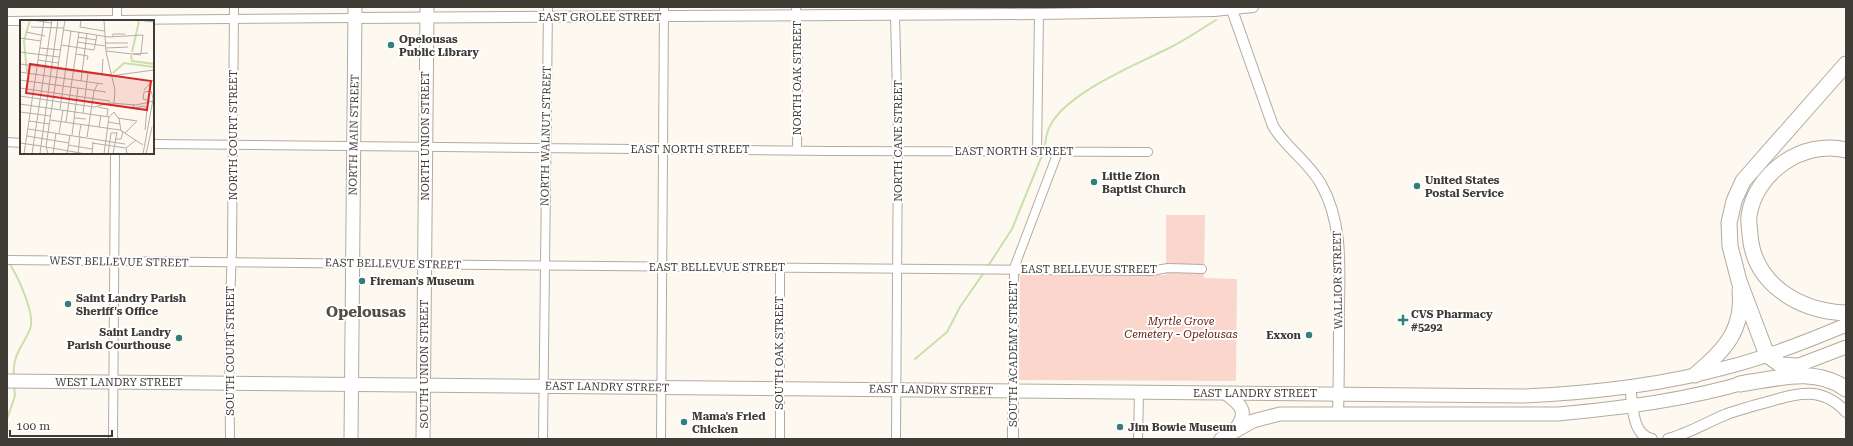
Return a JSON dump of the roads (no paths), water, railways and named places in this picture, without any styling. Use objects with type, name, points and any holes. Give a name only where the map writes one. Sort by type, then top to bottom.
[{"type":"highway","points":[[1796,366],[1780,365],[1767,355],[1739,281],[1730,246],[1729,223],[1734,201],[1743,181],[1846,64]]},
{"type":"highway","points":[[1846,150],[1821,148],[1801,153],[1785,162],[1765,179],[1755,198],[1749,217],[1751,248],[1761,270],[1775,287],[1797,302],[1812,308],[1830,312],[1846,313]]},
{"type":"highway","points":[[1695,375],[1727,346],[1734,332],[1741,300],[1739,281]]},
{"type":"highway","points":[[1740,384],[1808,375],[1824,378],[1846,389]]},
{"type":"main road","name":"NORTH MAIN STREET","points":[[351,439],[355,12]]},
{"type":"main road","name":"NORTH UNION STREET","points":[[424,264],[426,12]]},
{"type":"main road","name":"SOUTH UNION STREET","points":[[424,264],[424,439]]},
{"type":"main road","name":"EAST LANDRY STREET","points":[[231,383],[1523,396],[1566,394],[1630,386],[1727,368],[1767,355],[1846,325]]},
{"type":"main road","points":[[1221,439],[1253,421],[1280,414],[1338,413],[1522,415],[1566,413],[1633,406],[1676,399],[1740,384],[1796,366],[1846,347]]},
{"type":"main road","name":"WEST LANDRY STREET","points":[[8,381],[231,383]]},
{"type":"main road","points":[[1227,394],[1238,403],[1243,413],[1241,422],[1235,430]]},
{"type":"street","points":[[117,7],[117,20]]},
{"type":"street","name":"NORTH COURT STREET","points":[[231,263],[234,7]]},
{"type":"street","name":"EAST GROLEE STREET","points":[[7,20],[234,19],[355,12],[796,11],[895,14],[917,11],[1038,14],[1103,10],[1231,9],[1253,7]]},
{"type":"street","name":"WALLIOR STREET","points":[[1231,9],[1273,126],[1282,140],[1300,156],[1311,169],[1323,188],[1334,215],[1340,254],[1338,413]]},
{"type":"street","name":"NORTH OAK STREET","points":[[796,11],[798,36],[797,150]]},
{"type":"street","name":"NORTH WALNUT STREET","points":[[543,439],[548,12]]},
{"type":"street","points":[[661,439],[664,12]]},
{"type":"street","name":"NORTH CANE STREET","points":[[895,14],[897,42],[898,151],[896,439]]},
{"type":"street","points":[[1038,14],[1041,152]]},
{"type":"street","points":[[7,142],[20,143]]},
{"type":"street","name":"EAST NORTH STREET","points":[[154,144],[1148,152]]},
{"type":"street","points":[[1014,268],[1058,152]]},
{"type":"street","points":[[113,439],[116,154]]},
{"type":"street","name":"WEST BELLEVUE STREET","points":[[7,260],[231,263]]},
{"type":"street","name":"EAST BELLEVUE STREET","points":[[231,263],[1014,268],[1151,271],[1168,268],[1202,269]]},
{"type":"street","name":"SOUTH COURT STREET","points":[[230,439],[231,383],[229,329],[231,263]]},
{"type":"street","name":"SOUTH OAK STREET","points":[[780,267],[780,439]]},
{"type":"street","name":"SOUTH ACADEMY STREET","points":[[1013,439],[1014,268]]},
{"type":"street","points":[[1630,386],[1638,427],[1642,434],[1652,439]]},
{"type":"street","points":[[1138,439],[1139,393]]},
{"type":"street","points":[[1668,439],[1738,410],[1800,393],[1825,396],[1833,400],[1846,412]]},
{"type":"waterway","points":[[1044,149],[1050,126],[1071,102],[1104,80],[1177,44],[1216,20]]},
{"type":"waterway","points":[[988,266],[1012,229],[1043,153]]},
{"type":"waterway","points":[[9,263],[25,295],[31,322],[30,329],[16,357],[14,377]]},
{"type":"waterway","points":[[915,359],[947,332],[960,307],[985,271]]},
{"type":"waterway","points":[[7,419],[15,396],[14,385]]},
{"type":"place","name":"Opelousas Public Library","points":[[391,45]]},
{"type":"place","name":"Little Zion Baptist Church","points":[[1094,182]]},
{"type":"place","name":"United States Postal Service","points":[[1417,186]]},
{"type":"place","name":"Fireman's Museum","points":[[362,281]]},
{"type":"place","name":"Saint Landry Parish Sheriff's Office","points":[[68,304]]},
{"type":"place","name":"CVS Pharmacy #5292","points":[[1403,320]]},
{"type":"place","name":"Exxon","points":[[1309,335]]},
{"type":"place","name":"Saint Landry Parish Courthouse","points":[[179,338]]},
{"type":"place","name":"Mama's Fried Chicken","points":[[684,422]]},
{"type":"place","name":"Jim Bowie Museum","points":[[1120,427]]},
{"type":"district","name":"Opelousas","points":[[366,312]]},
{"type":"park label","name":"Myrtle Grove Cemetery - Opelousas","points":[[1181,327]]}]
